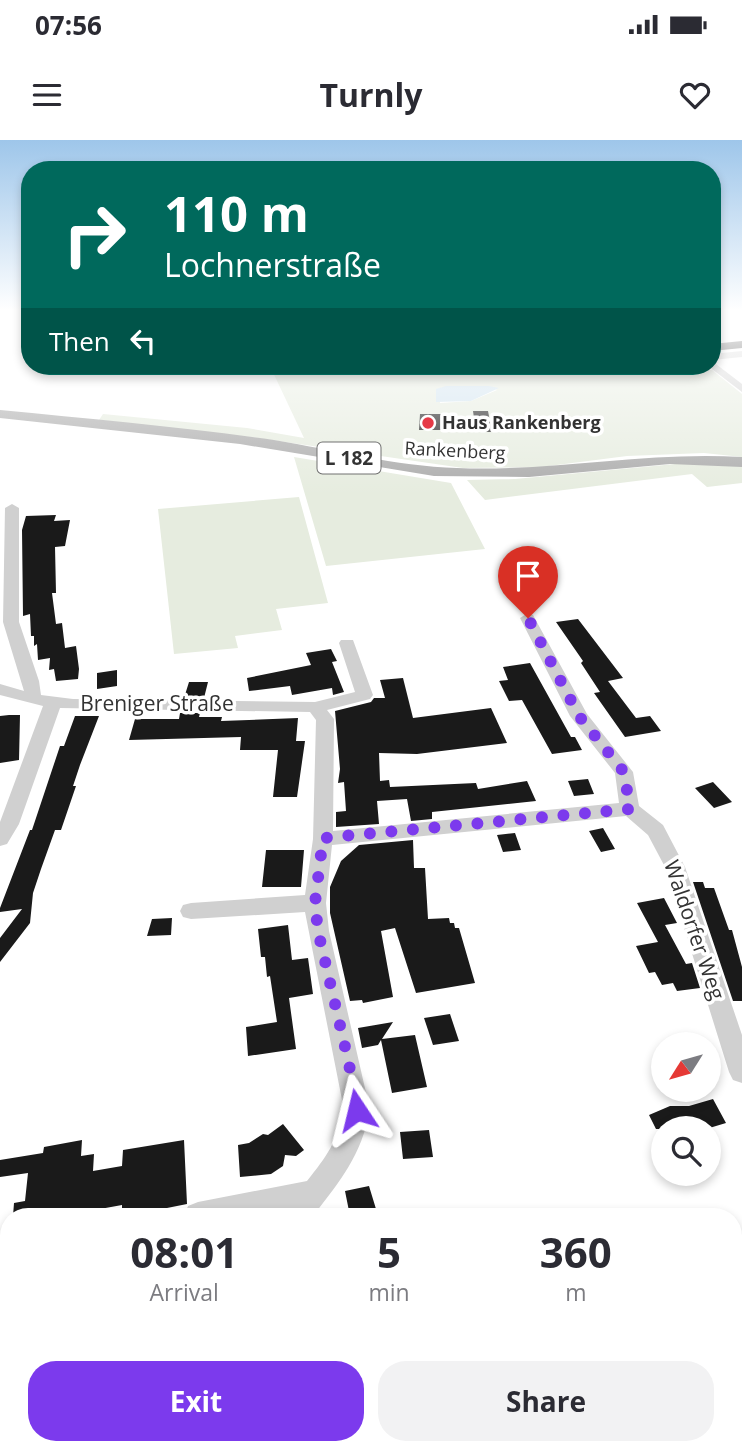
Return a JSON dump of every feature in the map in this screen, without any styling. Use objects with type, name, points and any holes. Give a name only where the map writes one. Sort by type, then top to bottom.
[{"type":"main road","name":"Rankenberg","points":[[0,414],[204,435],[456,474],[512,473],[666,459],[713,458],[742,462]]},
{"type":"street","points":[[722,372],[742,388]]},
{"type":"street","points":[[12,508],[11,622],[31,681],[33,699]]},
{"type":"street","points":[[323,838],[630,809],[624,772],[579,716],[528,618]]},
{"type":"street","name":"Breniger Straße","points":[[0,689],[53,703],[315,707],[364,695],[347,643]]},
{"type":"street","points":[[0,839],[9,824],[53,703]]},
{"type":"street","points":[[302,1208],[341,1159],[352,1135],[357,1110],[318,931],[315,903],[323,838],[325,719],[315,707]]},
{"type":"street","name":"Waldorfer Weg","points":[[630,809],[656,830],[675,867],[742,1072]]},
{"type":"street","points":[[191,911],[315,903]]},
{"type":"street","points":[[253,1208],[314,1193]]},
{"type":"shaded area","points":[[274,375],[718,375],[742,394],[742,457],[704,453],[627,456],[541,467],[463,468],[250,437],[99,420],[103,414],[247,428],[304,438]],"holes":[[[489,386],[497,390],[471,401],[440,403],[440,388]]]},
{"type":"shaded area","points":[[294,457],[451,483],[485,549],[326,566]]},
{"type":"shaded area","points":[[686,463],[742,465],[742,483],[707,487],[692,474],[485,500],[467,480],[515,479]]},
{"type":"shaded area","points":[[299,497],[328,603],[276,609],[282,630],[235,636],[238,648],[174,654],[158,509]]},
{"type":"water","points":[[446,386],[499,388],[471,401],[436,402],[436,389]]},
{"type":"building","points":[[473,411],[488,411],[492,432],[476,432]]},
{"type":"building","name":"Haus Rankenberg","points":[[420,414],[441,414],[442,430],[419,430]]},
{"type":"building","points":[[56,515],[54,521],[70,520],[65,546],[55,547],[56,593],[52,593],[56,624],[62,623],[65,648],[76,646],[79,669],[78,679],[56,681],[54,669],[49,670],[50,658],[38,660],[37,644],[34,646],[34,636],[31,636],[30,614],[23,616],[22,530],[26,516]]},
{"type":"building","points":[[578,619],[623,678],[608,681],[636,718],[650,716],[661,731],[625,737],[594,693],[600,692],[581,663],[583,661],[556,622]]},
{"type":"building","points":[[331,649],[337,661],[332,662],[344,692],[333,695],[332,688],[292,695],[290,686],[249,691],[247,678],[311,665],[306,653]]},
{"type":"building","points":[[530,663],[571,737],[575,737],[582,750],[552,754],[522,700],[509,701],[499,681],[508,680],[503,667]]},
{"type":"building","points":[[117,670],[117,686],[97,689],[97,673]]},
{"type":"building","points":[[403,678],[413,718],[491,708],[507,743],[417,754],[379,753],[380,781],[389,780],[390,787],[476,783],[478,789],[527,781],[536,801],[432,812],[432,819],[411,821],[407,799],[377,801],[379,824],[336,827],[336,812],[346,811],[344,782],[338,783],[340,769],[335,711],[371,702],[374,698],[385,698],[380,680]]},
{"type":"building","points":[[189,682],[208,682],[204,698],[184,698]]},
{"type":"building","points":[[180,713],[200,713],[199,717],[222,717],[221,721],[298,718],[296,741],[305,741],[297,797],[273,797],[278,750],[240,750],[241,737],[129,740],[135,719],[179,719]]},
{"type":"building","points":[[20,715],[19,760],[0,763],[0,716]]},
{"type":"building","points":[[75,716],[99,716],[73,786],[76,786],[61,830],[55,830],[33,893],[30,923],[0,962],[0,938],[22,909],[0,912],[0,908],[32,830],[60,746],[64,746]]},
{"type":"building","points":[[588,779],[594,794],[574,796],[568,781]]},
{"type":"building","points":[[713,782],[732,802],[714,808],[695,788]]},
{"type":"building","points":[[603,828],[615,849],[601,852],[589,831]]},
{"type":"building","points":[[515,833],[521,850],[503,852],[497,835]]},
{"type":"building","points":[[413,840],[414,868],[425,868],[428,919],[449,918],[455,928],[459,928],[475,983],[416,993],[395,928],[381,931],[393,997],[363,1003],[362,1000],[350,1001],[330,913],[330,887],[341,861],[359,845]]},
{"type":"building","points":[[266,850],[304,850],[301,887],[262,887]]},
{"type":"building","points":[[693,882],[703,882],[705,888],[714,888],[729,930],[732,930],[742,967],[742,1001],[733,1001]]},
{"type":"building","points":[[664,898],[677,923],[665,925],[686,964],[692,963],[700,988],[677,991],[673,983],[662,985],[655,972],[649,973],[636,946],[658,942],[637,903]]},
{"type":"building","points":[[172,918],[171,935],[147,936],[152,919]]},
{"type":"building","points":[[288,925],[292,960],[308,958],[313,994],[289,998],[296,1049],[248,1056],[246,1027],[277,1022],[270,976],[267,977],[265,957],[261,957],[258,929]]},
{"type":"building","points":[[450,1014],[459,1041],[433,1045],[424,1018]]},
{"type":"building","points":[[393,1022],[382,1039],[415,1035],[427,1087],[392,1093],[381,1040],[378,1045],[362,1048],[358,1028]]},
{"type":"building","points":[[715,1102],[726,1123],[721,1124],[721,1116],[651,1116],[651,1119],[649,1115],[670,1106]]},
{"type":"building","points":[[283,1124],[304,1150],[296,1156],[285,1155],[283,1166],[271,1174],[240,1177],[238,1145],[249,1143],[263,1134],[268,1135]]},
{"type":"building","points":[[429,1130],[433,1157],[403,1159],[400,1132]]},
{"type":"building","points":[[82,1140],[81,1156],[94,1154],[93,1171],[122,1166],[123,1150],[184,1140],[187,1204],[167,1208],[122,1208],[122,1205],[106,1208],[14,1208],[14,1203],[25,1201],[28,1173],[0,1177],[0,1160],[43,1153],[44,1147]]},
{"type":"building","points":[[369,1186],[376,1208],[348,1208],[345,1191]]},
{"type":"place","name":"Haus Rankenberg","points":[[428,423]]},
{"type":"route","points":[[357,1110],[318,931],[315,903],[323,838],[630,809],[624,772],[579,716],[528,618]]}]
